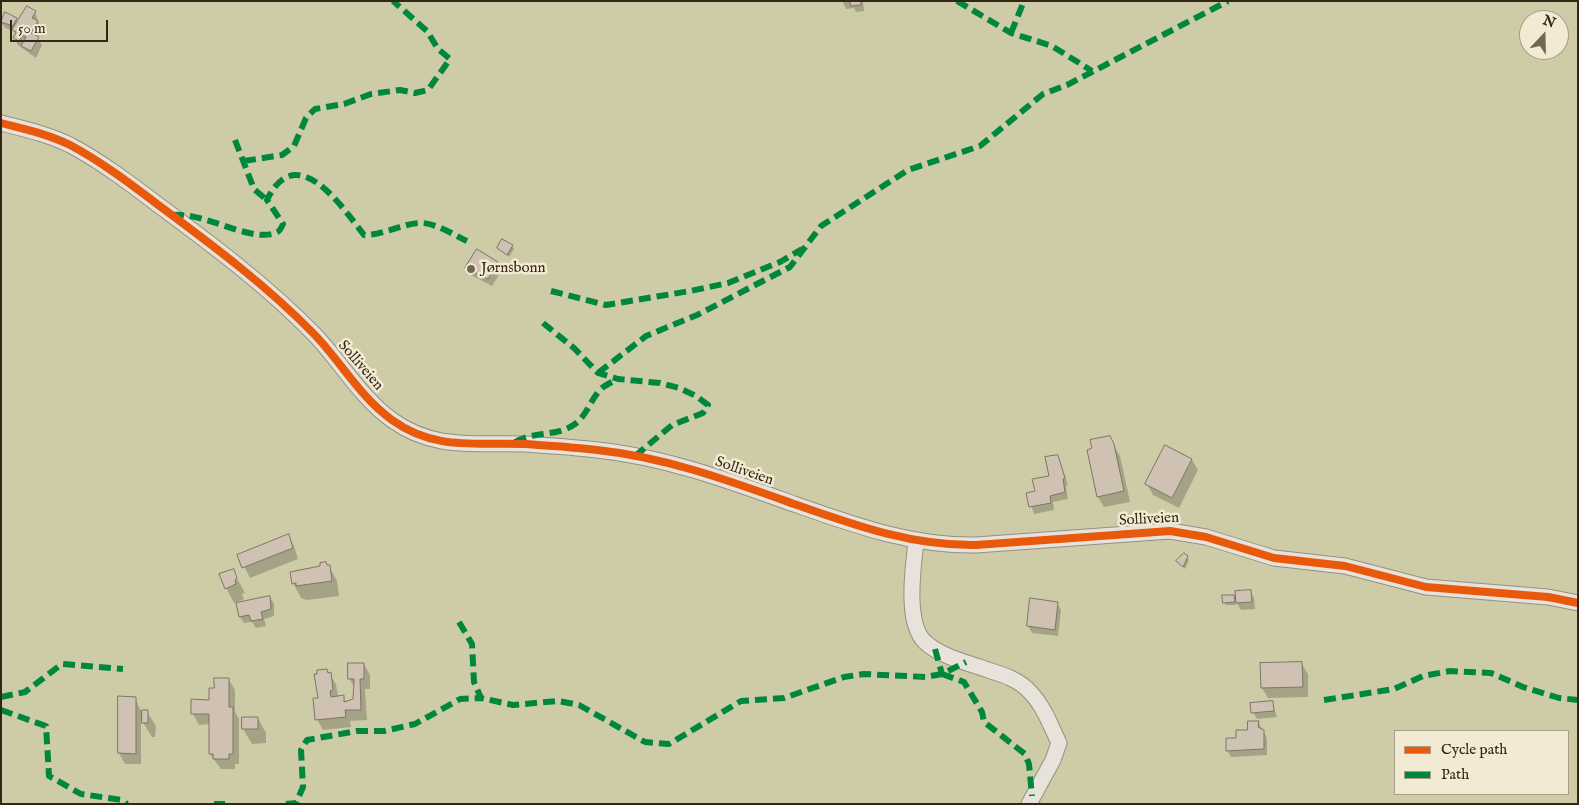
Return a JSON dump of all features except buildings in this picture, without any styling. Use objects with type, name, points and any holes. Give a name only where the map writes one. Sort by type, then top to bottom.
[{"type":"street","name":"Solliveien","points":[[1,122],[50,136],[70,145],[119,176],[236,263],[272,293],[316,336],[364,395],[392,420],[413,432],[439,441],[464,445],[523,444],[600,450],[652,460],[694,470],[858,527],[916,542],[947,546],[976,545],[1170,530],[1187,532],[1274,558],[1345,566],[1426,587],[1548,597],[1578,603]]},
{"type":"street","points":[[916,542],[913,575],[914,616],[917,629],[925,642],[935,649],[1013,679],[1031,692],[1044,712],[1059,743],[1053,760],[1028,804]]},
{"type":"shaded area","points":[[1,1],[1578,1],[1578,804],[1,804]]},
{"type":"marked path","points":[[244,161],[282,155],[294,146],[306,118],[315,109],[344,104],[371,94],[400,90],[415,93],[428,90],[450,59],[438,49],[427,31],[393,1]]},
{"type":"marked path","points":[[957,1],[1011,33],[1052,46],[1092,71]]},
{"type":"marked path","points":[[1011,33],[1024,1]]},
{"type":"marked path","points":[[598,373],[646,336],[697,315],[790,267],[821,226],[908,170],[980,146],[1043,94],[1067,85],[1228,1]]},
{"type":"marked path","points":[[235,140],[254,189],[267,200]]},
{"type":"marked path","points":[[172,215],[197,218],[249,233],[261,235],[274,233],[283,224],[267,200],[279,183],[291,176],[304,176],[318,183],[331,195],[364,235],[421,223],[439,227],[467,241]]},
{"type":"marked path","points":[[551,291],[606,305],[690,291],[728,283],[780,262],[802,249]]},
{"type":"marked path","points":[[543,323],[574,348],[598,373],[618,379],[660,383],[679,388],[696,396],[708,405],[703,413],[672,425],[634,457]]},
{"type":"marked path","points":[[515,442],[529,436],[561,431],[575,424],[583,416],[601,389],[618,379]]},
{"type":"marked path","points":[[459,622],[472,644],[474,682],[481,698],[513,705],[558,701],[579,705],[645,742],[669,744],[741,701],[784,698],[844,677],[864,674],[926,677],[942,674],[966,662]]},
{"type":"marked path","points":[[935,649],[942,674]]},
{"type":"marked path","points":[[1,697],[25,692],[62,664],[123,669]]},
{"type":"marked path","points":[[1324,700],[1394,689],[1423,676],[1450,671],[1491,673],[1523,687],[1559,698],[1578,700]]},
{"type":"marked path","points":[[942,674],[964,682],[982,712],[984,722],[1025,754],[1029,764],[1032,796]]},
{"type":"marked path","points":[[286,804],[296,803],[303,787],[301,750],[307,740],[357,731],[384,731],[415,724],[460,699],[481,698]]},
{"type":"marked path","points":[[1,710],[46,726],[49,776],[81,794],[122,800],[127,804]]},
{"type":"marked path","points":[[214,804],[225,804]]},
{"type":"cycle path","points":[[1,123],[62,141],[105,166],[139,190],[221,252],[296,316],[314,334],[360,390],[381,411],[408,430],[424,437],[456,443],[525,444],[579,448],[647,458],[697,471],[883,533],[929,542],[976,545],[1170,531],[1206,537],[1274,558],[1345,566],[1426,587],[1548,597],[1578,603]]},
{"type":"place","name":"Jørnsbonn","points":[[471,269]]}]
